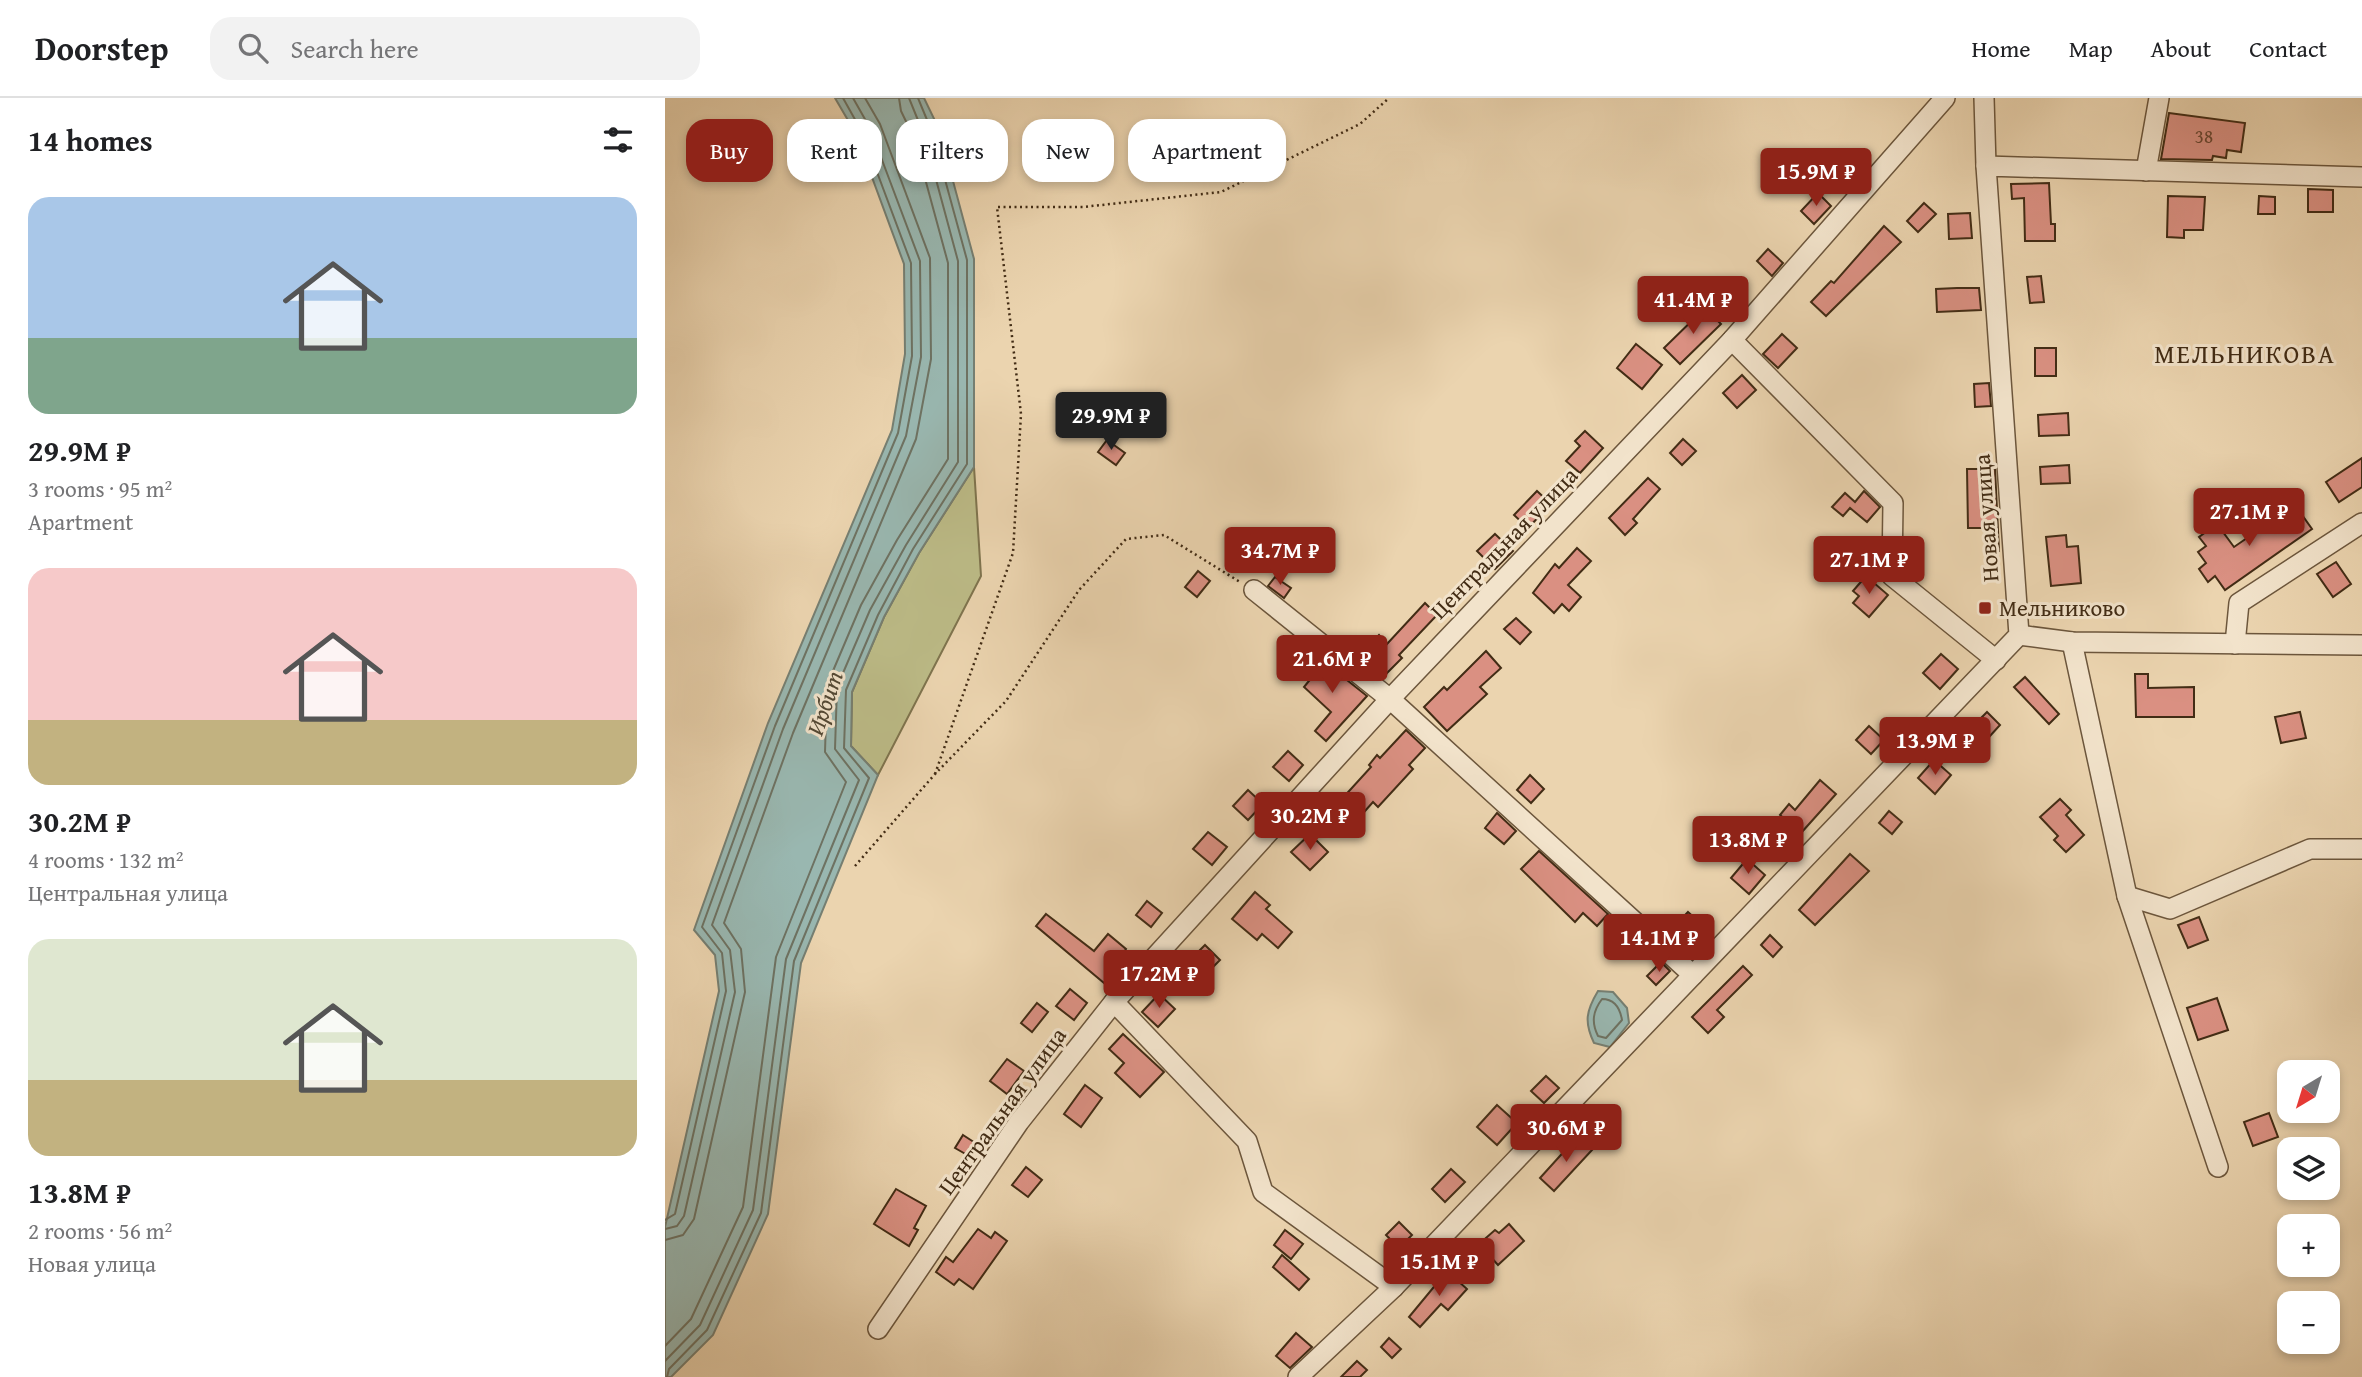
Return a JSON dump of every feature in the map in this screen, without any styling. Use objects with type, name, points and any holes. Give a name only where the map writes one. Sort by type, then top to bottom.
[{"type":"street","name":"Центральная улица","points":[[878,1329],[1019,1122],[1114,1002],[1390,699],[1732,340],[1945,98]]},
{"type":"street","points":[[1984,98],[1986,166],[2362,177]]},
{"type":"street","points":[[2146,172],[2159,98]]},
{"type":"street","name":"Новая улица","points":[[1986,166],[2018,635]]},
{"type":"street","points":[[1732,340],[1892,503],[1892,576],[1996,660]]},
{"type":"street","points":[[2235,644],[2239,603],[2362,523]]},
{"type":"street","points":[[1254,590],[1390,699],[1693,975]]},
{"type":"street","points":[[1298,1377],[1394,1287],[2018,635],[2072,642],[2362,645]]},
{"type":"street","points":[[2072,642],[2127,896],[2218,1167]]},
{"type":"street","points":[[2127,896],[2170,909],[2310,849],[2362,849]]},
{"type":"street","points":[[1114,1002],[1247,1141],[1263,1192],[1394,1287]]},
{"type":"path","points":[[935,774],[1013,553],[1021,414],[997,207],[1083,207],[1221,192],[1360,124],[1389,98]]},
{"type":"path","points":[[855,866],[935,774],[1006,701],[1079,590],[1126,539],[1164,536],[1254,590]]},
{"type":"shaded area","points":[[974,467],[981,576],[878,775],[851,746],[852,692],[884,617],[919,553]]},
{"type":"water","name":"Ирбит","points":[[835,98],[924,98],[934,119],[896,119],[896,182],[953,182],[974,259],[974,467],[919,553],[884,617],[852,692],[851,746],[878,775],[801,963],[768,1214],[713,1335],[671,1377],[665,1377],[665,1227],[719,991],[715,955],[694,930],[768,723],[892,430],[905,354],[904,264],[874,182],[882,182],[882,119],[847,119]]},
{"type":"water","points":[[1598,991],[1613,992],[1627,1008],[1629,1023],[1610,1047],[1594,1043],[1589,1029],[1589,1011]]},
{"type":"building","points":[[2169,113],[2245,123],[2241,152],[2227,150],[2226,158],[2213,156],[2212,160],[2161,159]]},
{"type":"building","points":[[2049,183],[2051,224],[2055,224],[2055,241],[2025,241],[2024,198],[2012,199],[2011,184]]},
{"type":"building","points":[[2308,189],[2333,190],[2333,212],[2308,212]]},
{"type":"building","points":[[1818,193],[1831,206],[1814,224],[1801,211]]},
{"type":"building","points":[[2168,196],[2205,197],[2203,230],[2184,230],[2184,238],[2167,237]]},
{"type":"building","points":[[2259,196],[2275,197],[2275,214],[2258,214]]},
{"type":"building","points":[[1924,203],[1936,214],[1918,232],[1907,221]]},
{"type":"building","points":[[1970,213],[1972,238],[1949,239],[1948,214]]},
{"type":"building","points":[[1884,226],[1901,242],[1826,316],[1811,302],[1831,281],[1834,283]]},
{"type":"building","points":[[1768,249],[1783,263],[1772,276],[1757,261]]},
{"type":"building","points":[[2041,276],[2044,302],[2030,303],[2027,277]]},
{"type":"building","points":[[1979,288],[1981,310],[1937,312],[1936,289]]},
{"type":"building","points":[[1705,308],[1721,324],[1680,364],[1664,348]]},
{"type":"building","points":[[1782,334],[1797,348],[1778,368],[1763,354]]},
{"type":"building","points":[[1636,344],[1662,365],[1642,389],[1617,368]]},
{"type":"building","points":[[2035,348],[2056,348],[2056,376],[2035,376]]},
{"type":"building","points":[[1742,375],[1756,390],[1737,408],[1723,393]]},
{"type":"building","points":[[1989,383],[1991,406],[1975,407],[1974,384]]},
{"type":"building","points":[[2068,413],[2069,435],[2039,436],[2038,415]]},
{"type":"building","points":[[1585,431],[1603,448],[1580,473],[1566,461],[1580,446],[1575,441]]},
{"type":"building","points":[[1683,439],[1696,451],[1682,465],[1670,453]]},
{"type":"building","points":[[1107,440],[1125,453],[1116,465],[1098,452]]},
{"type":"building","points":[[2362,458],[2362,487],[2339,502],[2326,482]]},
{"type":"building","points":[[2069,465],[2070,483],[2041,484],[2040,467]]},
{"type":"building","points":[[1967,469],[1995,469],[1999,551],[1987,552],[1985,528],[1968,528]]},
{"type":"building","points":[[1648,478],[1660,489],[1633,519],[1637,523],[1625,535],[1609,518]]},
{"type":"building","points":[[1537,491],[1551,504],[1528,528],[1514,515]]},
{"type":"building","points":[[1864,491],[1880,507],[1867,522],[1850,508],[1843,516],[1832,507],[1845,493],[1855,502]]},
{"type":"building","points":[[2295,505],[2312,529],[2225,590],[2215,576],[2208,582],[2199,569],[2206,563],[2198,552],[2206,546],[2199,537],[2217,524],[2234,547]]},
{"type":"building","points":[[1495,534],[1513,551],[1495,569],[1477,551]]},
{"type":"building","points":[[2066,535],[2067,547],[2078,546],[2081,583],[2051,586],[2046,537]]},
{"type":"building","points":[[1577,548],[1591,561],[1568,585],[1581,597],[1569,611],[1562,604],[1554,613],[1533,593],[1555,564],[1559,568]]},
{"type":"building","points":[[2336,562],[2351,584],[2333,597],[2317,574]]},
{"type":"building","points":[[1198,571],[1210,581],[1197,597],[1185,587]]},
{"type":"building","points":[[1866,576],[1888,595],[1869,617],[1853,603],[1859,596],[1853,591]]},
{"type":"building","points":[[1275,577],[1291,588],[1284,598],[1268,586]]},
{"type":"building","points":[[1425,603],[1437,615],[1399,655],[1402,658],[1387,673],[1364,651],[1379,635],[1387,644]]},
{"type":"building","points":[[1516,618],[1531,632],[1520,644],[1504,629]]},
{"type":"building","points":[[1486,651],[1501,668],[1480,687],[1487,694],[1447,731],[1424,707],[1444,687],[1447,690]]},
{"type":"building","points":[[1313,653],[1367,696],[1326,741],[1315,731],[1331,712],[1304,687],[1313,676],[1302,666]]},
{"type":"building","points":[[1941,654],[1958,669],[1940,689],[1923,673]]},
{"type":"building","points":[[2135,674],[2148,674],[2148,688],[2194,687],[2194,717],[2136,717]]},
{"type":"building","points":[[2025,677],[2059,714],[2049,724],[2014,687]]},
{"type":"building","points":[[1987,712],[2000,725],[1990,736],[1977,722]]},
{"type":"building","points":[[2300,712],[2306,738],[2281,743],[2275,717]]},
{"type":"building","points":[[1869,726],[1884,740],[1871,754],[1856,740]]},
{"type":"building","points":[[1406,730],[1425,748],[1409,765],[1413,769],[1378,807],[1373,802],[1349,829],[1330,812],[1371,767],[1369,765],[1377,755],[1380,758]]},
{"type":"building","points":[[1288,751],[1303,765],[1289,781],[1273,767]]},
{"type":"building","points":[[1934,760],[1951,775],[1935,794],[1918,778]]},
{"type":"building","points":[[1530,775],[1544,789],[1531,803],[1517,790]]},
{"type":"building","points":[[1820,780],[1836,794],[1801,833],[1780,815],[1789,804],[1795,810]]},
{"type":"building","points":[[1248,790],[1263,804],[1248,820],[1233,806]]},
{"type":"building","points":[[2060,799],[2071,810],[2066,815],[2084,835],[2066,852],[2054,840],[2058,836],[2040,817]]},
{"type":"building","points":[[1889,811],[1902,822],[1892,834],[1879,823]]},
{"type":"building","points":[[1497,813],[1516,831],[1504,844],[1485,828]]},
{"type":"building","points":[[1208,832],[1227,847],[1212,865],[1193,849]]},
{"type":"building","points":[[1310,834],[1328,852],[1310,870],[1291,852]]},
{"type":"building","points":[[1539,851],[1608,914],[1597,926],[1583,913],[1575,922],[1521,869]]},
{"type":"building","points":[[1850,854],[1869,871],[1815,925],[1799,910]]},
{"type":"building","points":[[1747,859],[1765,875],[1749,894],[1731,878]]},
{"type":"building","points":[[1255,892],[1270,905],[1266,909],[1292,932],[1278,948],[1262,934],[1257,940],[1232,919]]},
{"type":"building","points":[[1147,901],[1162,913],[1151,927],[1136,915]]},
{"type":"building","points":[[1688,912],[1709,931],[1689,951],[1669,932]]},
{"type":"building","points":[[1046,914],[1094,951],[1108,934],[1126,949],[1104,983],[1036,926]]},
{"type":"building","points":[[2199,917],[2208,940],[2188,948],[2178,925]]},
{"type":"building","points":[[1770,935],[1782,947],[1773,957],[1761,945]]},
{"type":"building","points":[[1205,945],[1220,960],[1208,972],[1193,957]]},
{"type":"building","points":[[1661,962],[1670,971],[1656,985],[1647,976]]},
{"type":"building","points":[[1743,966],[1752,975],[1717,1010],[1724,1017],[1708,1033],[1692,1017]]},
{"type":"building","points":[[1070,989],[1087,1003],[1074,1020],[1056,1006]]},
{"type":"building","points":[[1159,994],[1175,1009],[1158,1027],[1142,1012]]},
{"type":"building","points":[[2217,998],[2228,1030],[2198,1040],[2187,1008]]},
{"type":"building","points":[[1037,1003],[1048,1012],[1032,1032],[1021,1023]]},
{"type":"building","points":[[1123,1034],[1164,1072],[1140,1097],[1115,1073],[1124,1063],[1109,1049]]},
{"type":"building","points":[[1007,1059],[1024,1071],[1007,1094],[990,1081]]},
{"type":"building","points":[[1546,1076],[1559,1088],[1544,1103],[1531,1091]]},
{"type":"building","points":[[1085,1085],[1102,1098],[1081,1127],[1064,1114]]},
{"type":"building","points":[[1497,1105],[1517,1123],[1497,1145],[1477,1127]]},
{"type":"building","points":[[2269,1113],[2278,1137],[2253,1146],[2244,1122]]},
{"type":"building","points":[[963,1135],[983,1148],[976,1160],[955,1148]]},
{"type":"building","points":[[1578,1136],[1592,1150],[1554,1191],[1540,1178]]},
{"type":"building","points":[[1026,1167],[1042,1180],[1028,1197],[1012,1185]]},
{"type":"building","points":[[1451,1169],[1465,1182],[1445,1202],[1432,1189]]},
{"type":"building","points":[[896,1189],[926,1206],[914,1228],[918,1230],[909,1246],[874,1224]]},
{"type":"building","points":[[1399,1222],[1412,1235],[1399,1248],[1386,1235]]},
{"type":"building","points":[[1509,1224],[1524,1241],[1498,1265],[1479,1244],[1495,1230],[1499,1233]]},
{"type":"building","points":[[978,1229],[991,1238],[995,1232],[1007,1241],[973,1289],[959,1279],[954,1285],[936,1272],[946,1257],[953,1262]]},
{"type":"building","points":[[1285,1230],[1303,1244],[1291,1259],[1274,1245]]},
{"type":"building","points":[[1282,1255],[1309,1279],[1299,1290],[1273,1267]]},
{"type":"building","points":[[1447,1271],[1467,1289],[1448,1310],[1441,1304],[1420,1327],[1409,1317]]},
{"type":"building","points":[[1296,1333],[1312,1347],[1290,1368],[1276,1356]]},
{"type":"building","points":[[1389,1338],[1401,1349],[1392,1358],[1381,1347]]},
{"type":"building","points":[[1357,1361],[1367,1370],[1360,1377],[1341,1377]]},
{"type":"place","name":"Мельниково","points":[[1985,608]]},
{"type":"district","name":"МЕЛЬНИКОВА","points":[[2245,354]]}]
